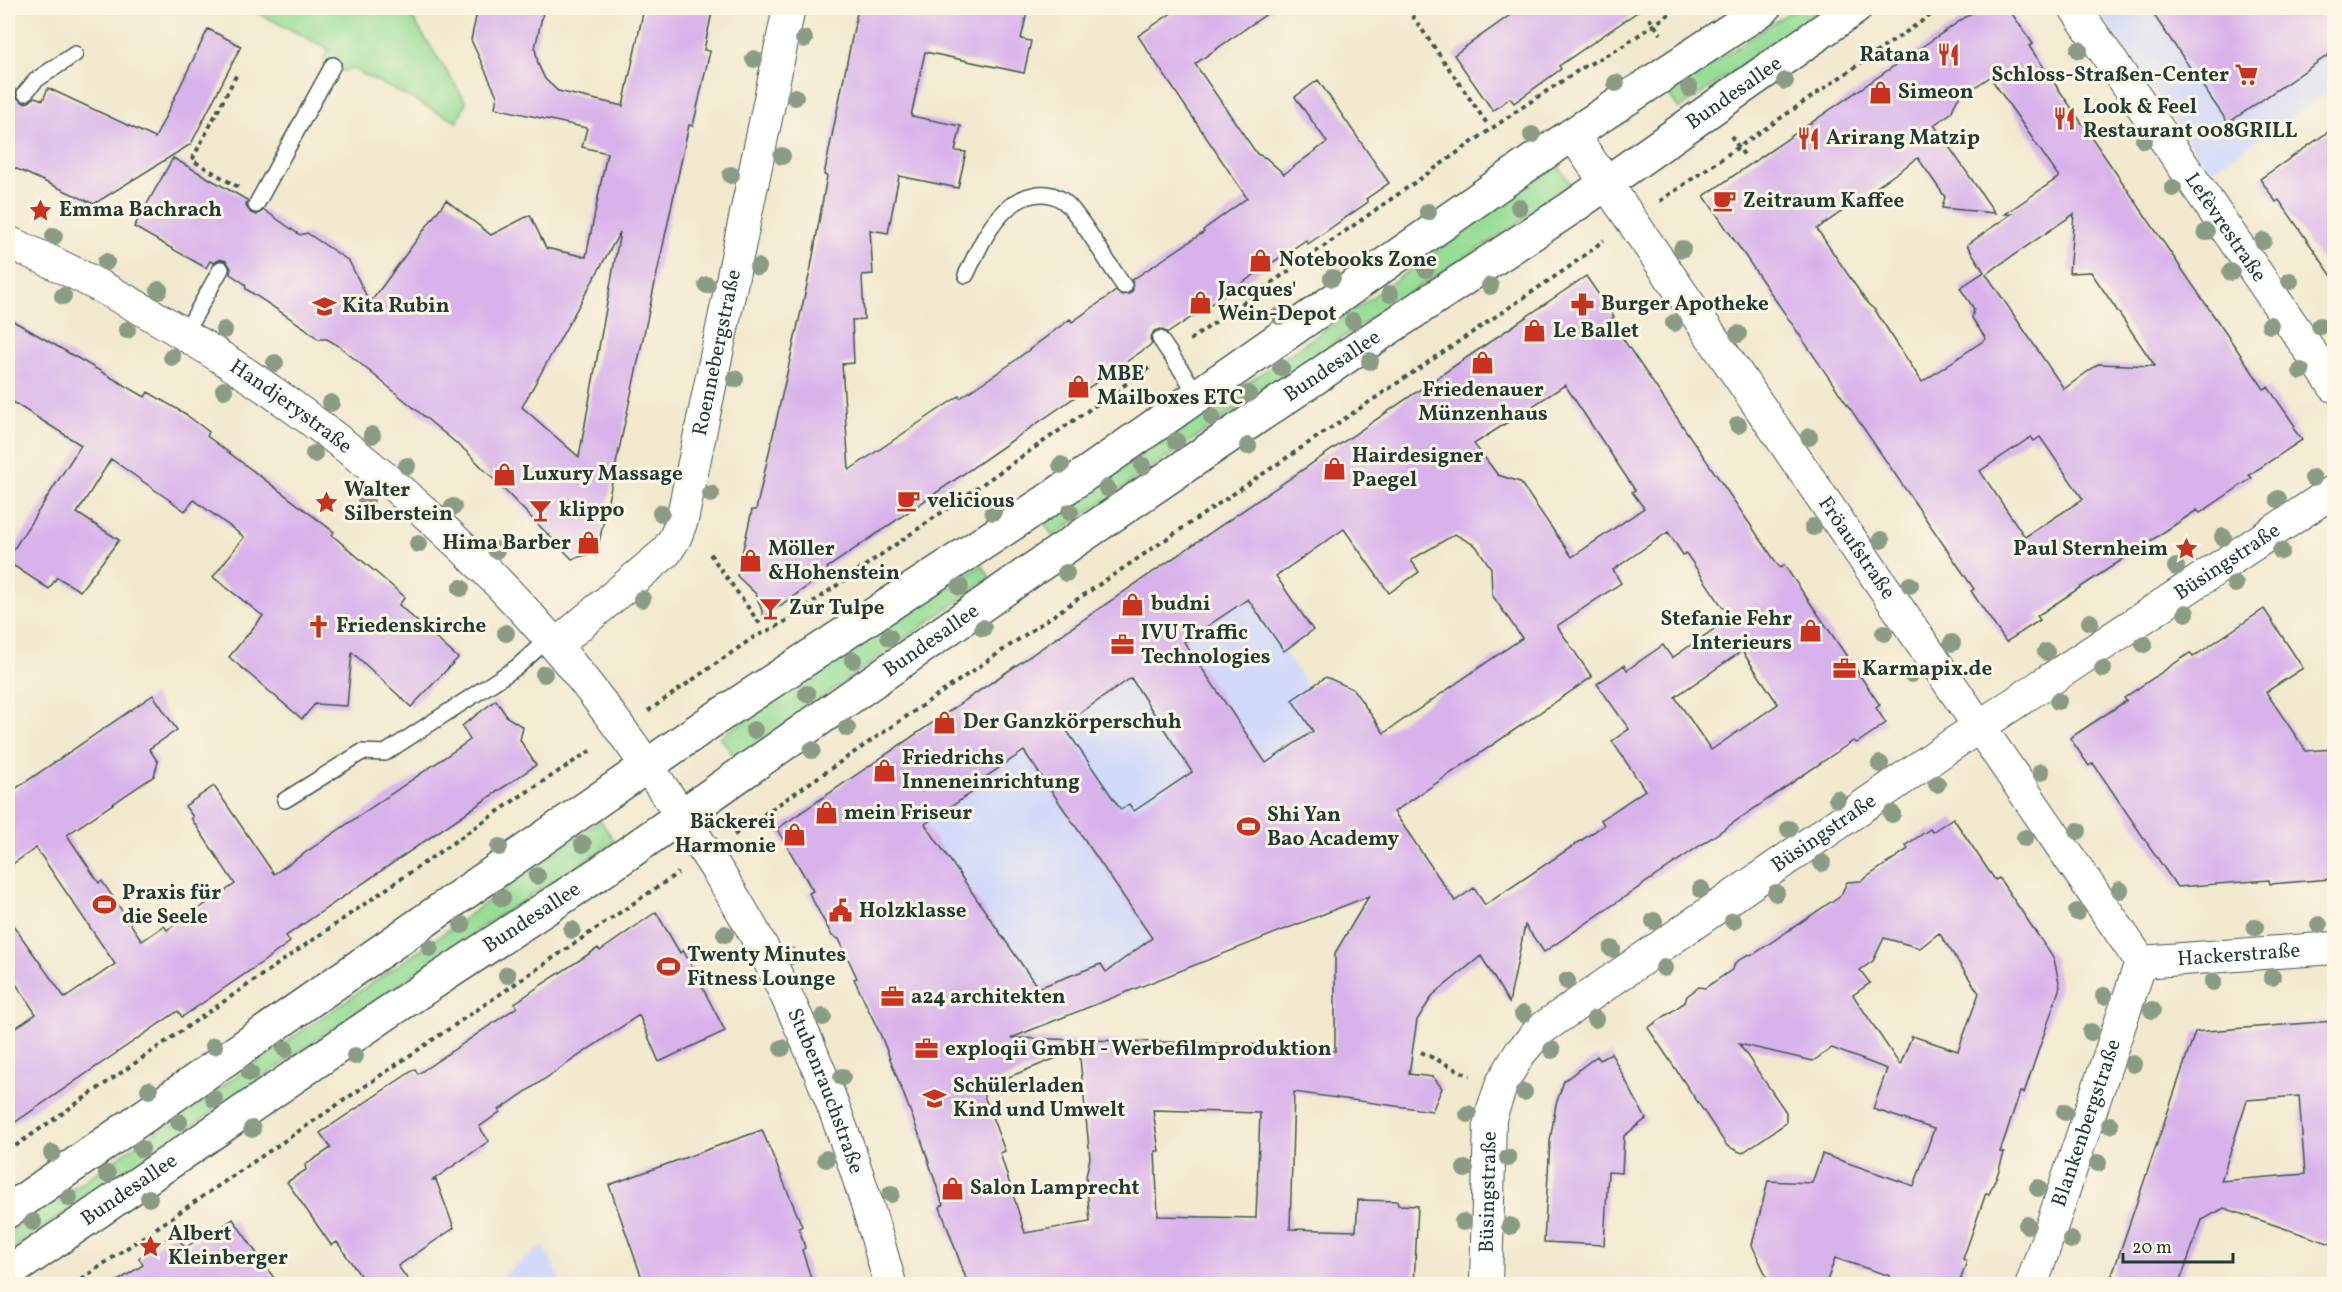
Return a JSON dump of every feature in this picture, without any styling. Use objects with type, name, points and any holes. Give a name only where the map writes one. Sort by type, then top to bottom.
[{"type":"street","name":"Roennebergstraße","points":[[552,642],[666,552],[682,520],[789,8]]},
{"type":"street","points":[[8,1211],[710,722],[1047,501],[1572,135],[1764,8]]},
{"type":"street","name":"Bundesallee","points":[[8,1273],[387,1012],[604,870],[1029,572],[1606,183],[1855,8]]},
{"type":"street","name":"Lefèvrestraße","points":[[2075,8],[2334,386]]},
{"type":"street","name":"Fröaufstraße","points":[[1572,135],[2141,962]]},
{"type":"street","name":"Handjerystraße","points":[[8,242],[94,283],[184,335],[284,401],[389,483],[480,564],[552,642],[610,712],[647,766]]},
{"type":"street","name":"Büsingstraße","points":[[1486,1284],[1490,1118],[1502,1083],[1520,1053],[1540,1030],[1978,727],[2334,491]]},
{"type":"street","name":"Stubenrauchstraße","points":[[647,766],[718,870],[762,947],[803,1033],[855,1168],[890,1284]]},
{"type":"street","name":"Hackerstraße","points":[[2141,962],[2334,948]]},
{"type":"street","name":"Blankenbergstraße","points":[[2032,1284],[2141,962]]},
{"type":"lane","points":[[25,93],[36,80],[75,54]]},
{"type":"lane","points":[[258,202],[333,65]]},
{"type":"lane","points":[[966,275],[987,234],[1001,215],[1026,197],[1039,193],[1055,195],[1068,206],[1124,286]]},
{"type":"lane","points":[[184,335],[221,269]]},
{"type":"lane","points":[[1160,339],[1198,395]]},
{"type":"lane","points":[[285,800],[362,752],[385,753],[517,668],[552,642]]},
{"type":"path","points":[[1407,8],[1488,125]]},
{"type":"path","points":[[643,715],[754,637],[780,625],[1521,108],[1582,68],[1620,48],[1678,8]]},
{"type":"path","points":[[1653,206],[1941,8]]},
{"type":"path","points":[[1649,18],[1667,42]]},
{"type":"path","points":[[238,72],[192,160],[258,202]]},
{"type":"path","points":[[1726,130],[1744,155]]},
{"type":"path","points":[[728,840],[1047,619],[1569,267],[1608,237]]},
{"type":"path","points":[[710,554],[762,627]]},
{"type":"path","points":[[8,1151],[519,797],[601,743]]},
{"type":"path","points":[[74,1284],[682,870]]},
{"type":"path","points":[[1421,1052],[1473,1077]]},
{"type":"shaded area","points":[[2097,8],[2334,8],[2334,88],[2210,172]]},
{"type":"shaded area","points":[[1206,537],[1390,807],[1392,815],[1395,814],[1430,865],[1406,881],[899,1081],[854,979],[857,978],[842,945],[832,936],[809,893]]},
{"type":"shaded area","points":[[544,1245],[562,1284],[508,1284],[502,1276]]},
{"type":"green space","points":[[248,8],[406,8],[466,102],[457,122],[353,69],[343,71],[323,60],[329,49]]},
{"type":"green space","points":[[1796,8],[1824,8],[1679,109],[1668,93]]},
{"type":"green space","points":[[1554,167],[1559,167],[1570,183],[1523,221],[1311,359],[1053,536],[1044,523],[1365,302]]},
{"type":"green space","points":[[982,565],[990,578],[736,759],[720,737]]},
{"type":"green space","points":[[600,820],[615,842],[494,919],[8,1252],[8,1233],[426,946]]},
{"type":"building","points":[[478,8],[544,8],[535,48],[538,64],[545,79],[558,91],[623,106],[644,8],[713,8],[704,50],[710,51],[693,126],[689,125],[597,552],[572,559],[467,452],[339,346],[327,339],[318,339],[246,289],[245,284],[230,274],[231,268],[226,261],[220,259],[214,263],[210,261],[206,268],[134,227],[173,158],[247,200],[246,206],[251,213],[257,215],[264,210],[300,235],[307,233],[349,261],[370,303],[446,200],[491,235],[530,215],[546,248],[586,257],[607,153],[582,147],[587,128],[495,108],[497,96],[471,40]],"holes":[[[620,232],[579,457],[522,407]]]},
{"type":"building","points":[[858,8],[1028,8],[1021,39],[1031,41],[1024,73],[925,52],[911,116],[961,126],[955,151],[966,152],[958,188],[899,176],[888,233],[870,230],[873,274],[862,275],[864,319],[852,320],[854,363],[842,364],[849,470],[1009,365],[1070,319],[1072,322],[1116,291],[1120,295],[1129,294],[1133,290],[1132,280],[1204,232],[1203,230],[1247,198],[1138,36],[1179,8],[1275,8],[1195,64],[1257,154],[1266,158],[1284,174],[1327,142],[1295,97],[1318,80],[1389,183],[1366,199],[1368,202],[1308,244],[1306,240],[1168,333],[1160,329],[1154,331],[1150,339],[1152,344],[827,568],[829,571],[764,617],[756,594],[737,576],[752,510],[756,510],[811,267],[827,176],[824,175]]},
{"type":"building","points":[[1520,8],[1643,8],[1559,66],[1561,69],[1514,103],[1510,98],[1493,111],[1454,55]]},
{"type":"building","points":[[1979,8],[2008,8],[2033,44],[2029,46],[2264,389],[2268,387],[2302,440],[2249,475],[2252,478],[2200,513],[2197,510],[2037,616],[2040,620],[2006,642],[1971,591],[1974,589],[1704,196]],"holes":[[[1990,77],[2059,177],[2005,214],[2011,214],[1967,245],[1984,272],[1960,288],[1974,309],[1972,318],[1986,339],[1922,382],[1875,310],[1868,304],[1817,229],[1918,158],[1945,197],[1942,208],[1995,213],[1934,125],[1951,113],[1957,99]],[[2074,214],[2069,273],[2091,272],[2155,366],[2098,364],[2064,389],[1986,274]],[[2031,437],[2034,441],[2040,437],[2083,499],[2025,537],[1980,471]]]},
{"type":"building","name":"Schloss-Straßen-Center","points":[[2149,8],[2334,8],[2334,51],[2228,123]]},
{"type":"building","points":[[208,29],[241,46],[191,144],[94,204],[8,165],[8,87],[16,90],[16,97],[24,103],[35,97],[43,100],[48,88],[155,138]]},
{"type":"building","points":[[2334,128],[2334,279],[2279,200],[2276,202],[2260,179]]},
{"type":"building","points":[[1586,276],[1614,317],[1610,320],[1780,568],[1784,565],[1880,705],[1876,708],[1886,723],[1857,743],[1853,741],[1544,952],[1525,925],[1509,1003],[1481,956],[1433,995],[1417,1020],[1409,1074],[1433,1077],[1442,1088],[1432,1111],[1294,1092],[1290,1229],[1356,1231],[1358,1200],[1397,1201],[1398,1205],[1418,1206],[1414,1284],[968,1284],[940,1207],[943,1205],[922,1142],[882,1038],[854,979],[857,978],[839,939],[832,936],[809,893],[813,891],[777,829]],"holes":[[[1565,385],[1635,490],[1632,492],[1644,508],[1572,557],[1520,482],[1498,475],[1474,444]],[[1344,529],[1389,593],[1419,572],[1411,560],[1455,534],[1476,546],[1491,568],[1492,595],[1522,638],[1384,733],[1353,689],[1326,677],[1292,700],[1313,731],[1266,763],[1184,642],[1248,599],[1284,651],[1313,630],[1276,576]],[[1668,532],[1683,555],[1686,553],[1730,618],[1672,658],[1663,645],[1627,670],[1624,665],[1597,684],[1629,729],[1612,741],[1645,790],[1601,820],[1604,825],[1485,905],[1474,888],[1455,901],[1394,812],[1592,677],[1557,626],[1621,583],[1613,570]],[[1742,651],[1778,704],[1711,750],[1675,697]],[[1131,678],[1192,772],[1134,811],[1129,804],[1121,810],[1063,725]],[[1024,751],[1152,938],[1106,972],[1101,964],[1038,988],[925,824],[974,791],[971,787]],[[1369,896],[1335,953],[1335,1051],[1275,1050],[1274,1045],[1011,1038]],[[1079,1049],[1090,1158],[1086,1176],[1090,1222],[1025,1233],[1000,1153],[1005,1151],[981,1088]],[[1153,1110],[1260,1113],[1256,1218],[1158,1216],[1155,1151],[1159,1151]]]},
{"type":"building","points":[[8,318],[145,397],[148,392],[184,413],[209,432],[207,436],[334,532],[332,535],[405,597],[399,605],[458,658],[411,707],[352,652],[347,706],[315,704],[302,719],[229,657],[263,616],[213,577],[244,537],[194,500],[185,511],[111,459],[77,513],[119,540],[80,591],[57,577],[49,589],[8,562],[8,558],[81,445],[8,399]]},
{"type":"building","points":[[2264,609],[2303,668],[2266,692],[2306,751],[2334,749],[2334,875],[2330,875],[2330,879],[2270,884],[2269,880],[2177,887],[2093,763],[2089,766],[2070,738],[2126,701],[2124,698],[2190,653],[2193,657]]},
{"type":"building","points":[[153,695],[177,730],[149,749],[158,762],[154,776],[67,835],[99,883],[102,881],[142,941],[164,926],[167,930],[235,884],[185,806],[214,786],[274,874],[470,740],[462,726],[496,700],[507,717],[523,727],[520,740],[536,765],[286,936],[290,942],[264,961],[182,1017],[178,1011],[8,1127],[8,1033],[36,1014],[8,972],[8,918],[65,998],[115,964],[36,848],[8,867],[8,794]]},
{"type":"building","points":[[1953,818],[1995,880],[1999,878],[2054,959],[2060,987],[2024,1093],[2020,1092],[2000,1152],[2004,1153],[1998,1173],[1989,1194],[1986,1193],[1963,1259],[1967,1261],[1959,1284],[1887,1284],[1890,1276],[1835,1258],[1826,1284],[1770,1284],[1752,1245],[1768,1181],[1812,1183],[1822,1154],[1914,1186],[1934,1129],[1873,1109],[1887,1069],[1832,1048],[1813,1061],[1739,1044],[1786,1112],[1786,1123],[1742,1153],[1727,1146],[1648,1028],[1685,1002],[1687,996],[1699,987],[1705,988],[1733,969],[1735,963],[1747,955],[1754,954],[1841,895],[1847,882],[1861,881],[1908,849],[1906,845],[1930,829],[1932,832]],"holes":[[[1939,933],[1979,993],[1958,1051],[1912,1036],[1900,1065],[1853,995],[1870,983],[1860,970],[1873,961],[1884,938],[1920,948]]]},
{"type":"building","points":[[656,912],[680,953],[683,950],[725,1031],[659,1062],[639,1015],[499,1110],[500,1112],[479,1127],[489,1141],[433,1180],[436,1180],[454,1228],[398,1266],[411,1284],[366,1284],[337,1242],[331,1245],[287,1182],[306,1170],[305,1165],[331,1148],[320,1133],[415,1069],[418,1074],[517,1007],[515,1003],[541,985],[598,948],[600,951]]},
{"type":"building","points":[[2334,1021],[2334,1245],[2224,1208],[2202,1220],[2179,1284],[2109,1284],[2195,1032]],"holes":[[[2299,1096],[2305,1174],[2221,1181],[2247,1100]]]},
{"type":"building","points":[[1611,1053],[1646,1119],[1624,1136],[1622,1173],[1608,1172],[1604,1245],[1544,1242],[1550,1141],[1556,1104],[1564,1081],[1597,1056],[1600,1060]]},
{"type":"building","points":[[762,1130],[802,1226],[799,1228],[805,1248],[802,1250],[813,1284],[644,1284],[609,1185]]},
{"type":"building","points":[[233,1219],[278,1284],[113,1284],[143,1265],[139,1258],[175,1233],[185,1248],[211,1230],[216,1231]]},
{"type":"place","name":"Ratana","points":[[1948,55]]},
{"type":"place","name":"Schloss-Straßen-Center","points":[[2247,75]]},
{"type":"place","name":"Simeon","points":[[1880,92]]},
{"type":"place","name":"Look & Feel Restaurant 008GRILL","points":[[2065,119]]},
{"type":"place","name":"Arirang Matzip","points":[[1808,138]]},
{"type":"place","name":"Zeitraum Kaffee","points":[[1725,201]]},
{"type":"place","name":"Emma Bachrach","points":[[41,210]]},
{"type":"place","name":"Notebooks Zone","points":[[1261,260]]},
{"type":"place","name":"Jacques' Wein-Depot","points":[[1200,302]]},
{"type":"place","name":"Burger Apotheke","points":[[1583,304]]},
{"type":"place","name":"Kita Rubin","points":[[324,306]]},
{"type":"place","name":"Le Ballet","points":[[1535,331]]},
{"type":"place","name":"Friedenauer Münzenhaus","points":[[1483,362]]},
{"type":"place","name":"MBE Mailboxes ETC","points":[[1079,386]]},
{"type":"place","name":"Hairdesigner Paegel","points":[[1334,468]]},
{"type":"place","name":"Luxury Massage","points":[[504,474]]},
{"type":"place","name":"velicious","points":[[909,501]]},
{"type":"place","name":"Walter Silberstein","points":[[326,502]]},
{"type":"place","name":"klippo","points":[[541,510]]},
{"type":"place","name":"Hima Barber","points":[[589,543]]},
{"type":"place","name":"Paul Sternheim","points":[[2186,549]]},
{"type":"place","name":"Möller &Hohenstein","points":[[750,561]]},
{"type":"place","name":"budni","points":[[1133,604]]},
{"type":"place","name":"Zur Tulpe","points":[[771,608]]},
{"type":"place","name":"Friedenskirche","points":[[318,626]]},
{"type":"place","name":"Stefanie Fehr Interieurs","points":[[1810,631]]},
{"type":"place","name":"IVU Traffic Technologies","points":[[1123,645]]},
{"type":"place","name":"Karmapix.de","points":[[1844,669]]},
{"type":"place","name":"Der Ganzkörperschuh","points":[[945,722]]},
{"type":"place","name":"Friedrichs Inneneinrichtung","points":[[884,770]]},
{"type":"place","name":"mein Friseur","points":[[826,813]]},
{"type":"place","name":"Shi Yan Bao Academy","points":[[1249,827]]},
{"type":"place","name":"Bäckerei Harmonie","points":[[794,834]]},
{"type":"place","name":"Praxis für die Seele","points":[[104,905]]},
{"type":"place","name":"Holzklasse","points":[[841,911]]},
{"type":"place","name":"Twenty Minutes Fitness Lounge","points":[[669,967]]},
{"type":"place","name":"a24 architekten","points":[[893,997]]},
{"type":"place","name":"exploqii GmbH - Werbefilmproduktion","points":[[927,1049]]},
{"type":"place","name":"Schülerladen Kind und Umwelt","points":[[935,1098]]},
{"type":"place","name":"Salon Lamprecht","points":[[952,1188]]},
{"type":"place","name":"Albert Kleinberger","points":[[150,1246]]}]
